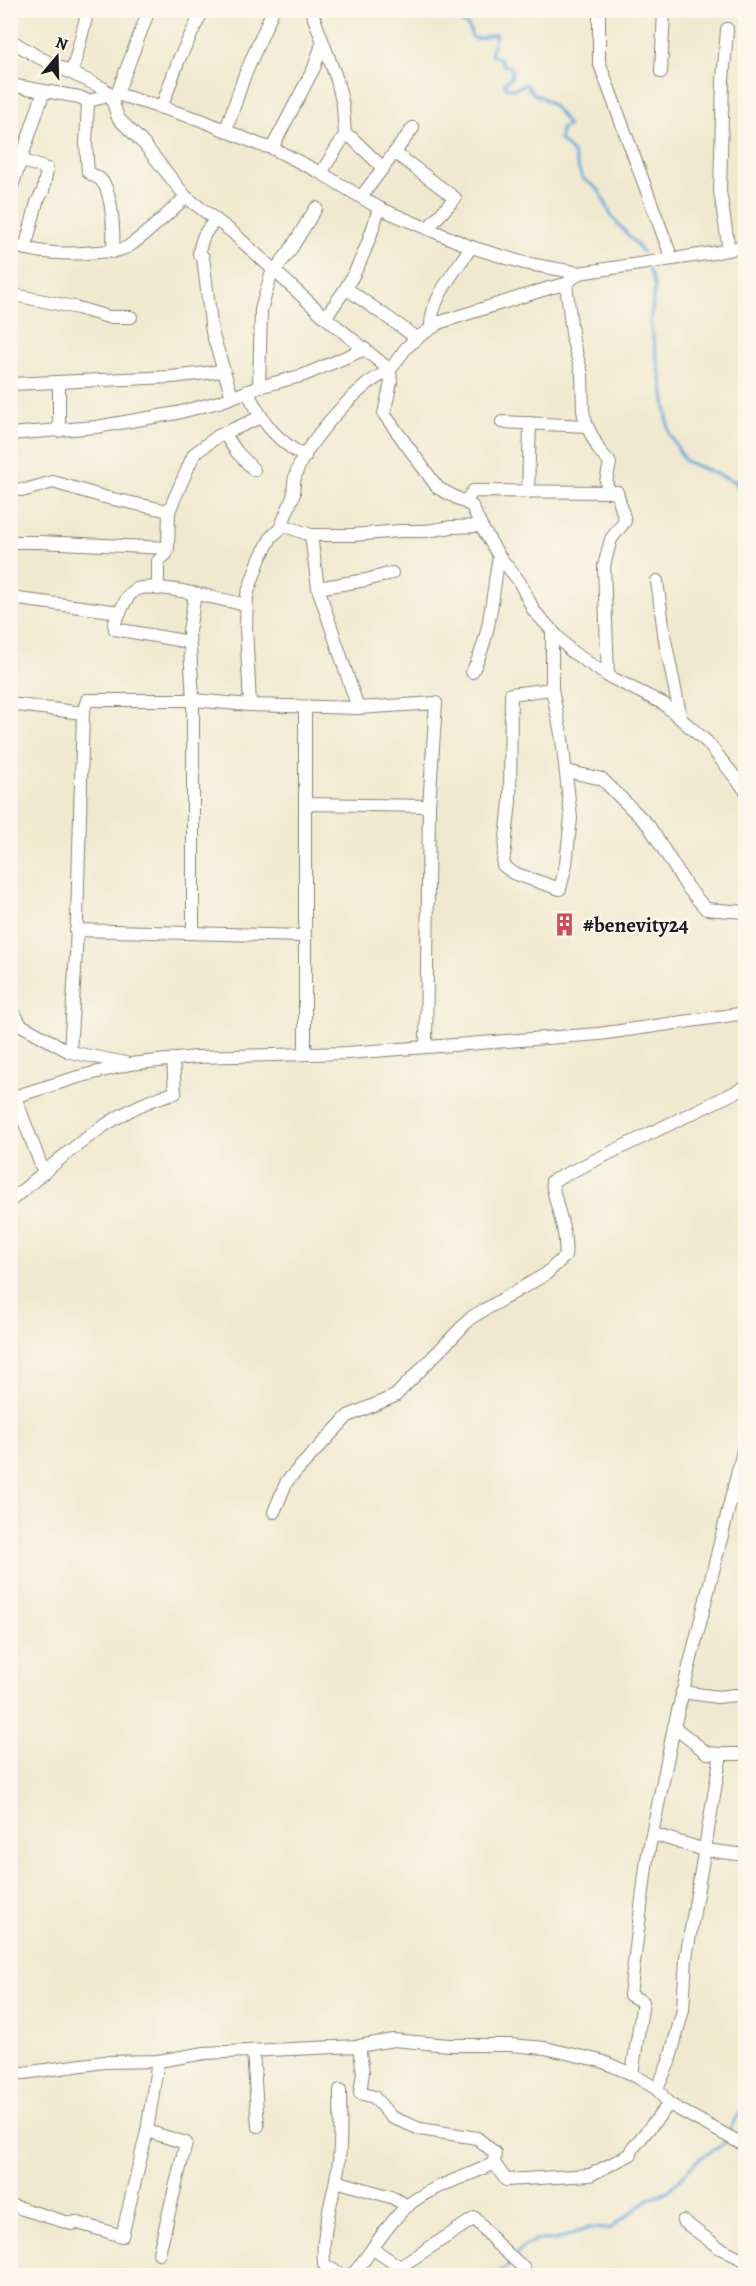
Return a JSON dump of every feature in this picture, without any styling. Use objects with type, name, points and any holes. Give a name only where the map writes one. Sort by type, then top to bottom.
[{"type":"street","points":[[72,73],[88,10]]},
{"type":"street","points":[[149,10],[114,95],[118,118],[144,144],[186,197],[274,269],[325,317],[390,370],[391,382],[384,414],[438,488],[472,506],[481,526],[499,556],[519,581],[534,611],[571,651],[608,676],[664,704],[707,742],[746,791]]},
{"type":"street","points":[[162,106],[179,59],[203,10]]},
{"type":"street","points":[[226,130],[244,77],[273,10]]},
{"type":"street","points":[[311,10],[341,96],[345,135],[321,172]]},
{"type":"street","points":[[599,10],[599,62],[672,259]]},
{"type":"street","points":[[661,72],[664,10]]},
{"type":"street","points":[[727,29],[720,191],[729,250]]},
{"type":"street","points":[[10,40],[38,57],[114,95],[162,106],[272,148],[321,172],[379,208],[471,247],[524,263],[579,273],[746,246]]},
{"type":"street","points":[[272,148],[314,68],[322,44]]},
{"type":"street","points":[[10,84],[88,100],[114,95]]},
{"type":"street","points":[[10,192],[44,91]]},
{"type":"street","points":[[88,100],[86,144],[88,172],[102,181],[106,189],[114,231],[113,252]]},
{"type":"street","points":[[361,197],[413,128]]},
{"type":"street","points":[[345,135],[352,138],[383,168]]},
{"type":"street","points":[[395,153],[455,198],[428,228]]},
{"type":"street","points":[[21,160],[47,169],[25,249]]},
{"type":"street","points":[[10,244],[25,249],[61,254],[113,252],[127,248],[152,229],[186,197]]},
{"type":"street","points":[[259,387],[262,303],[274,269],[289,252],[316,208]]},
{"type":"street","points":[[325,317],[347,289],[363,258],[379,208]]},
{"type":"street","points":[[216,221],[205,234],[199,254],[203,257],[212,332],[232,397]]},
{"type":"street","points":[[431,327],[436,305],[471,247]]},
{"type":"street","points":[[250,705],[246,605],[260,558],[272,536],[282,525],[294,494],[292,488],[296,474],[305,456],[327,424],[368,384],[390,370],[405,348],[431,327],[453,317],[566,284],[579,273]]},
{"type":"street","points":[[566,284],[573,341],[582,374],[587,426],[599,450],[610,463],[606,482],[609,491]]},
{"type":"street","points":[[347,289],[417,338]]},
{"type":"street","points":[[10,294],[78,308],[108,317],[131,317]]},
{"type":"street","points":[[10,434],[59,431],[177,413],[304,375],[365,349]]},
{"type":"street","points":[[10,384],[172,377],[223,371]]},
{"type":"street","points":[[59,383],[59,431]]},
{"type":"street","points":[[247,391],[261,417],[280,441],[305,456]]},
{"type":"street","points":[[158,589],[158,561],[166,554],[168,548],[169,512],[194,454],[224,433],[261,417]]},
{"type":"street","points":[[502,422],[587,426]]},
{"type":"street","points":[[528,492],[531,423]]},
{"type":"street","points":[[224,433],[236,451],[254,470]]},
{"type":"street","points":[[10,489],[25,490],[53,483],[169,512]]},
{"type":"street","points":[[465,502],[473,491],[617,492],[625,521],[611,539],[604,566],[608,676]]},
{"type":"street","points":[[282,525],[310,535],[353,535],[481,526]]},
{"type":"street","points":[[310,535],[318,588],[358,708]]},
{"type":"street","points":[[10,542],[168,548]]},
{"type":"street","points":[[472,672],[480,657],[487,634],[499,556]]},
{"type":"street","points":[[318,588],[392,573]]},
{"type":"street","points":[[657,581],[665,640],[681,719]]},
{"type":"street","points":[[189,642],[115,629],[114,624],[130,594],[138,589],[195,594],[246,605]]},
{"type":"street","points":[[193,932],[193,700],[189,642],[195,594]]},
{"type":"street","points":[[10,597],[120,612]]},
{"type":"street","points":[[552,630],[552,689],[566,771],[571,818],[566,864],[560,889],[513,873],[503,865],[510,802],[511,694],[552,689]]},
{"type":"street","points":[[70,1052],[82,713],[87,700],[193,700],[250,705],[358,708],[436,703],[429,806],[426,1047]]},
{"type":"street","points":[[10,704],[82,713]]},
{"type":"street","points":[[305,706],[305,1054]]},
{"type":"street","points":[[566,771],[602,779],[649,826],[687,887],[706,909],[746,912]]},
{"type":"street","points":[[305,804],[429,806]]},
{"type":"street","points":[[76,930],[305,936]]},
{"type":"street","points":[[10,1006],[15,1023],[70,1052],[130,1064]]},
{"type":"street","points":[[44,1173],[13,1097],[130,1064],[173,1059],[426,1047],[620,1032],[746,1013]]},
{"type":"street","points":[[10,1201],[114,1120],[149,1102],[175,1093],[173,1059]]},
{"type":"street","points":[[274,1512],[287,1482],[348,1416],[395,1396],[472,1317],[546,1274],[565,1256],[567,1240],[552,1181],[746,1087]]},
{"type":"street","points":[[633,2074],[643,2002],[630,1995],[647,1859],[682,1692],[746,1439]]},
{"type":"street","points":[[682,1692],[718,1697],[735,1695],[746,1698]]},
{"type":"street","points":[[674,1727],[707,1753],[746,1754]]},
{"type":"street","points":[[657,2089],[669,2062],[682,2010],[686,1958],[721,1754]]},
{"type":"street","points":[[653,1833],[705,1850],[746,1855]]},
{"type":"street","points":[[10,2072],[24,2073],[104,2062],[158,2061],[205,2053],[360,2046],[393,2040],[449,2045],[534,2047],[601,2061],[633,2074],[657,2089],[669,2104],[746,2146]]},
{"type":"street","points":[[360,2046],[363,2072],[360,2094],[374,2097],[391,2117],[420,2129],[477,2138],[495,2153],[494,2163],[506,2180],[590,2175],[631,2154],[633,2148],[669,2104]]},
{"type":"street","points":[[253,2051],[258,2126]]},
{"type":"street","points":[[10,2205],[122,2236],[147,2132],[158,2061]]},
{"type":"street","points":[[340,2090],[339,2166],[325,2229],[323,2252],[324,2264],[342,2276]]},
{"type":"street","points":[[147,2132],[186,2144],[159,2253]]},
{"type":"street","points":[[348,2276],[355,2272],[394,2220],[408,2206],[426,2193],[494,2163]]},
{"type":"street","points":[[336,2181],[391,2197],[408,2206]]},
{"type":"street","points":[[373,2249],[400,2267],[475,2218],[496,2243],[524,2268],[520,2276]]},
{"type":"street","points":[[683,2221],[718,2247],[746,2261]]},
{"type":"waterway","points":[[442,10],[469,27],[472,36],[476,39],[496,34],[491,55],[500,59],[504,66],[510,66],[512,71],[511,78],[505,82],[505,87],[513,89],[526,84],[533,94],[549,102],[558,111],[568,126],[561,129],[560,140],[573,153],[582,178],[599,190],[612,217],[643,252]]},
{"type":"waterway","points":[[649,269],[655,287],[650,323],[664,393],[669,433],[685,461],[736,482],[746,509]]},
{"type":"waterway","points":[[729,2130],[738,2114],[746,2107]]},
{"type":"waterway","points":[[517,2255],[524,2246],[535,2240],[556,2240],[589,2228],[610,2229],[650,2198],[668,2191],[699,2159],[725,2141]]},
{"type":"waterway","points":[[491,2276],[507,2267],[511,2261]]},
{"type":"place","name":"#benevity24","points":[[565,925]]}]
